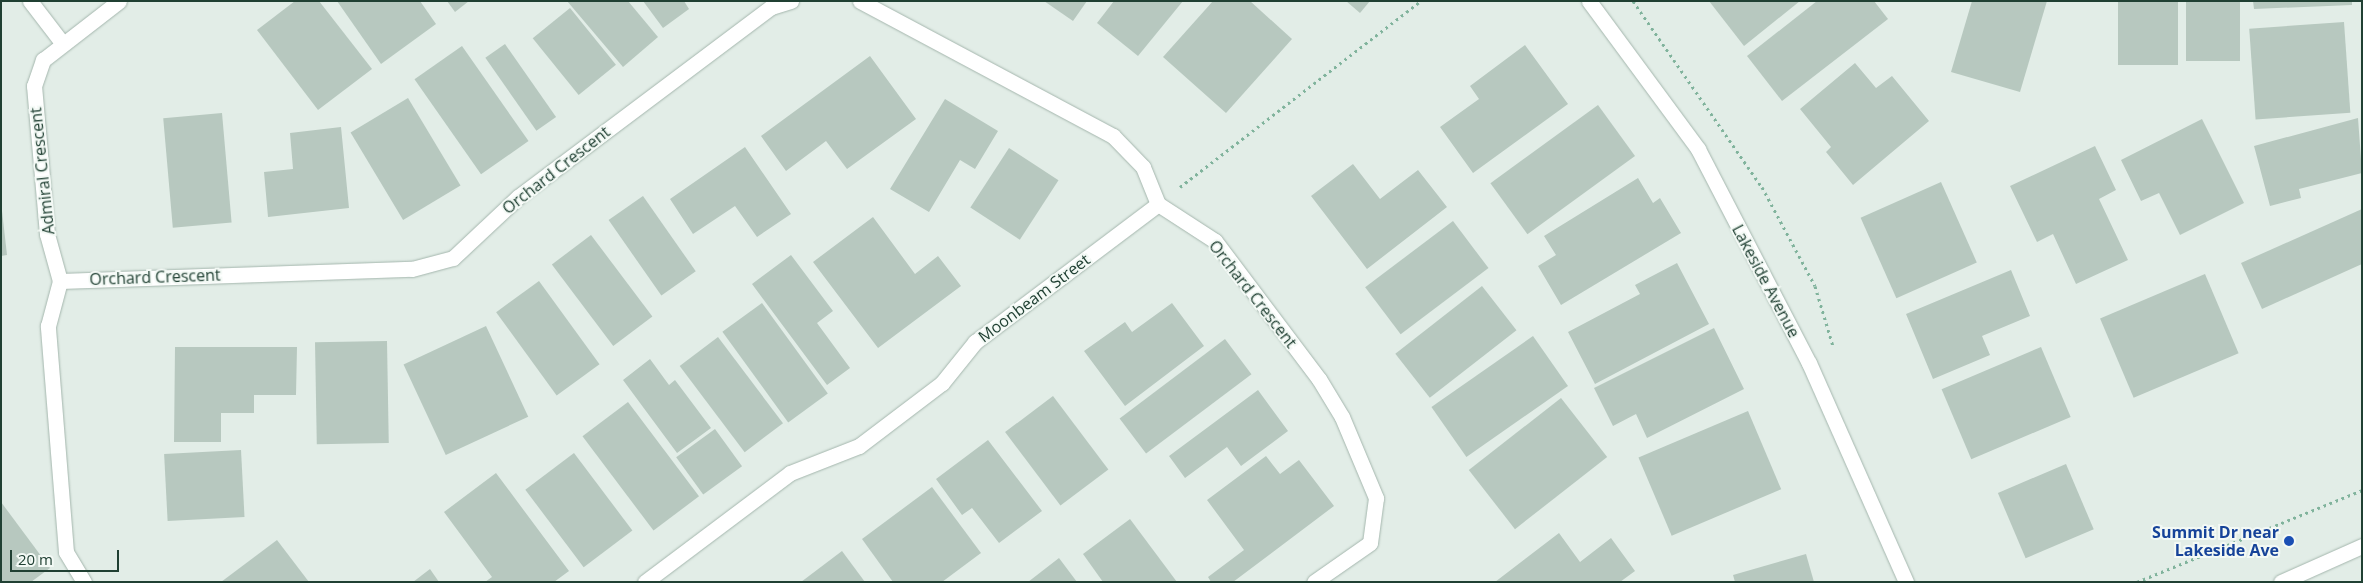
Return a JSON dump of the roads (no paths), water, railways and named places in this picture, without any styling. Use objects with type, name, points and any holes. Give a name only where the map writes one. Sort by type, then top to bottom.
[{"type":"street","points":[[30,1],[63,44]]},
{"type":"street","name":"Admiral Crescent","points":[[60,281],[47,234],[34,86],[43,60],[119,1]]},
{"type":"street","name":"Orchard Crescent","points":[[60,281],[412,269],[453,258],[518,197],[771,7],[791,1]]},
{"type":"street","points":[[860,1],[1113,136],[1143,166],[1158,204]]},
{"type":"street","name":"Lakeside Avenue","points":[[1589,1],[1698,149],[1809,363],[1906,582]]},
{"type":"street","name":"Orchard Crescent","points":[[1158,204],[1215,241],[1319,379],[1342,417],[1376,498],[1370,543],[1314,582]]},
{"type":"street","name":"Moonbeam Street","points":[[645,582],[790,473],[859,446],[942,383],[975,342],[1158,204]]},
{"type":"street","points":[[60,281],[48,326],[61,493],[66,552],[84,582]]},
{"type":"street","points":[[2281,582],[2362,546]]},
{"type":"place","name":"Summit Dr near Lakeside Ave","points":[[2289,541]]}]
